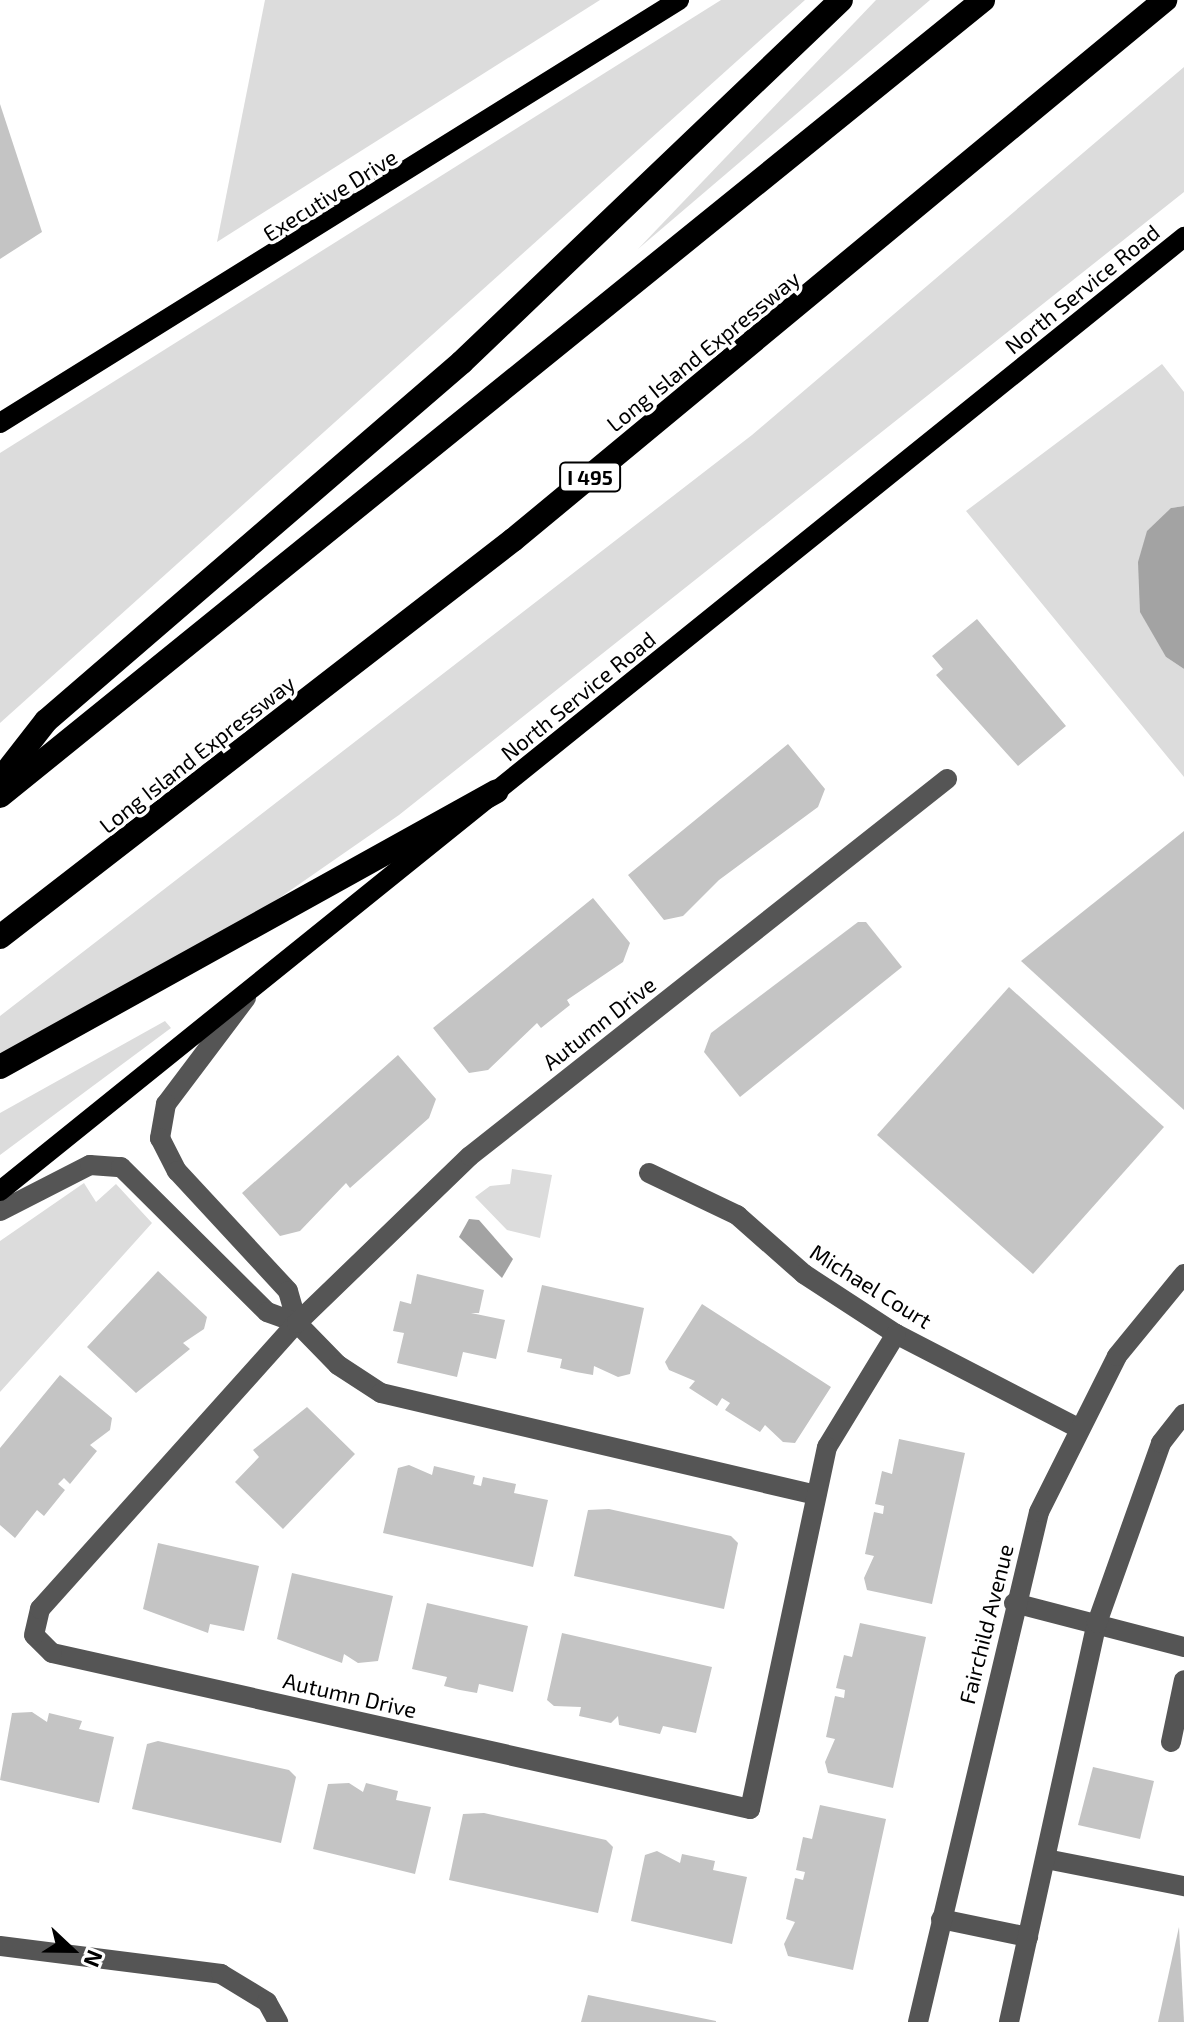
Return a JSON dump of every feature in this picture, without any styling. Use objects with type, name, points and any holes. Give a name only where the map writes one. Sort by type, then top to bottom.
[{"type":"highway","points":[[0,780],[46,721],[462,362],[841,0]]},
{"type":"highway","points":[[0,796],[983,0]]},
{"type":"highway","name":"Long Island Expressway","points":[[0,937],[513,540],[1165,0]]},
{"type":"highway","points":[[0,1067],[497,791]]},
{"type":"main road","name":"Executive Drive","points":[[0,423],[679,0]]},
{"type":"main road","name":"North Service Road","points":[[0,1191],[246,998],[497,791],[1184,237]]},
{"type":"street","name":"Autumn Drive","points":[[896,1334],[827,1447],[750,1809],[52,1653],[34,1635],[40,1609],[297,1323],[470,1156],[947,779]]},
{"type":"street","points":[[246,998],[166,1104],[160,1138],[177,1171],[288,1291],[297,1323]]},
{"type":"street","points":[[0,1211],[90,1165],[121,1167],[267,1312],[297,1323],[338,1365],[381,1393],[816,1495]]},
{"type":"street","name":"Michael Court","points":[[649,1173],[737,1215],[804,1274],[896,1334],[1076,1427]]},
{"type":"street","name":"Fairchild Avenue","points":[[918,2022],[1014,1603],[1039,1512],[1076,1427],[1117,1356],[1184,1274]]},
{"type":"street","points":[[1009,2022],[1097,1623],[1161,1443],[1184,1414]]},
{"type":"street","points":[[1014,1603],[1184,1647]]},
{"type":"street","points":[[1171,1742],[1184,1680]]},
{"type":"street","points":[[1046,1859],[1184,1886]]},
{"type":"street","points":[[941,1919],[1028,1937]]},
{"type":"street","points":[[0,1946],[221,1974],[267,2002],[278,2022]]},
{"type":"shaded area","points":[[265,0],[600,0],[217,242]]},
{"type":"shaded area","points":[[721,0],[805,0],[0,723],[0,453]]},
{"type":"shaded area","points":[[876,0],[930,0],[638,249]]},
{"type":"shaded area","points":[[1184,67],[1184,192],[399,815],[249,919],[0,1056],[0,1016],[752,435]]},
{"type":"shaded area","points":[[1162,364],[1184,392],[1184,506],[1171,508],[1166,657],[1184,669],[1184,777],[966,511]]},
{"type":"shaded area","points":[[1184,506],[1184,669],[1166,657],[1140,612],[1138,562],[1147,531],[1171,508]]},
{"type":"shaded area","points":[[165,1021],[171,1028],[0,1155],[0,1113]]},
{"type":"shaded area","points":[[512,1169],[552,1175],[540,1238],[507,1230],[475,1197],[490,1186],[510,1184]]},
{"type":"shaded area","points":[[84,1183],[96,1202],[116,1184],[152,1223],[0,1392],[0,1241]]},
{"type":"shaded area","points":[[469,1219],[479,1220],[513,1259],[502,1278],[459,1237]]},
{"type":"building","points":[[0,104],[42,232],[0,259]]},
{"type":"building","points":[[977,619],[1066,726],[1018,766],[936,675],[943,669],[932,656]]},
{"type":"building","points":[[788,744],[825,789],[818,807],[719,880],[683,916],[664,920],[628,875]]},
{"type":"building","points":[[1184,831],[1184,1110],[1021,961]]},
{"type":"building","points":[[593,898],[630,943],[623,962],[567,1000],[570,1005],[541,1028],[537,1023],[488,1070],[469,1073],[433,1028]]},
{"type":"building","points":[[858,922],[866,922],[902,967],[740,1097],[704,1052],[711,1033]]},
{"type":"building","points":[[1009,987],[1164,1127],[1033,1274],[877,1135]]},
{"type":"building","points":[[398,1055],[436,1099],[429,1118],[350,1188],[346,1183],[300,1231],[280,1236],[242,1193]]},
{"type":"building","points":[[158,1271],[207,1317],[204,1329],[183,1343],[190,1349],[136,1393],[87,1347]]},
{"type":"building","points":[[417,1274],[484,1290],[479,1313],[471,1313],[505,1320],[496,1359],[463,1352],[457,1377],[397,1363],[404,1333],[393,1331],[400,1301],[411,1304]]},
{"type":"building","points":[[542,1285],[644,1308],[630,1374],[618,1377],[594,1366],[593,1375],[576,1372],[560,1368],[562,1359],[527,1352]]},
{"type":"building","points":[[702,1304],[831,1387],[795,1443],[783,1442],[765,1425],[760,1432],[725,1410],[730,1403],[722,1398],[717,1406],[689,1388],[695,1381],[669,1370],[665,1362]]},
{"type":"building","points":[[60,1375],[112,1418],[110,1430],[90,1445],[97,1451],[70,1484],[64,1478],[58,1484],[65,1490],[44,1516],[37,1510],[15,1538],[0,1525],[0,1448]]},
{"type":"building","points":[[307,1407],[355,1454],[283,1529],[235,1482],[259,1457],[253,1450]]},
{"type":"building","points":[[899,1439],[965,1453],[932,1604],[867,1590],[864,1578],[874,1556],[865,1554],[874,1512],[883,1514],[884,1506],[875,1504],[882,1471],[892,1474]]},
{"type":"building","points":[[409,1465],[432,1475],[434,1466],[475,1476],[473,1484],[481,1486],[483,1477],[516,1484],[514,1493],[548,1500],[533,1567],[383,1533],[398,1468]]},
{"type":"building","points":[[609,1509],[731,1536],[738,1543],[724,1609],[574,1576],[588,1510]]},
{"type":"building","points":[[158,1543],[259,1566],[244,1631],[210,1624],[208,1633],[143,1609]]},
{"type":"building","points":[[292,1573],[393,1596],[378,1661],[358,1663],[344,1654],[342,1663],[277,1639]]},
{"type":"building","points":[[427,1603],[528,1626],[513,1692],[479,1684],[477,1693],[460,1690],[444,1686],[447,1677],[412,1669]]},
{"type":"building","points":[[860,1623],[926,1637],[893,1788],[828,1773],[825,1762],[835,1739],[826,1737],[835,1696],[844,1698],[845,1690],[836,1688],[844,1655],[852,1657]]},
{"type":"building","points":[[562,1633],[712,1667],[696,1733],[663,1726],[660,1734],[619,1725],[618,1716],[611,1723],[579,1716],[581,1707],[554,1706],[547,1700]]},
{"type":"building","points":[[32,1712],[47,1722],[49,1713],[82,1721],[79,1729],[114,1737],[99,1803],[0,1780],[12,1713]]},
{"type":"building","points":[[158,1741],[289,1770],[296,1777],[281,1843],[132,1809],[147,1744]]},
{"type":"building","points":[[1093,1767],[1154,1781],[1140,1839],[1078,1825]]},
{"type":"building","points":[[349,1783],[363,1792],[366,1783],[398,1791],[396,1800],[431,1807],[415,1874],[313,1849],[328,1784]]},
{"type":"building","points":[[820,1805],[886,1819],[853,1970],[788,1956],[784,1944],[795,1922],[786,1919],[795,1878],[803,1880],[805,1872],[796,1870],[803,1837],[812,1839]]},
{"type":"building","points":[[484,1813],[606,1840],[613,1847],[598,1913],[449,1880],[463,1814]]},
{"type":"building","points":[[657,1851],[680,1863],[682,1854],[715,1861],[713,1870],[747,1877],[732,1944],[631,1921],[645,1855]]},
{"type":"building","points":[[1179,1927],[1184,2022],[1158,2022]]},
{"type":"building","points":[[588,1995],[716,2021],[716,2022],[581,2022]]}]
